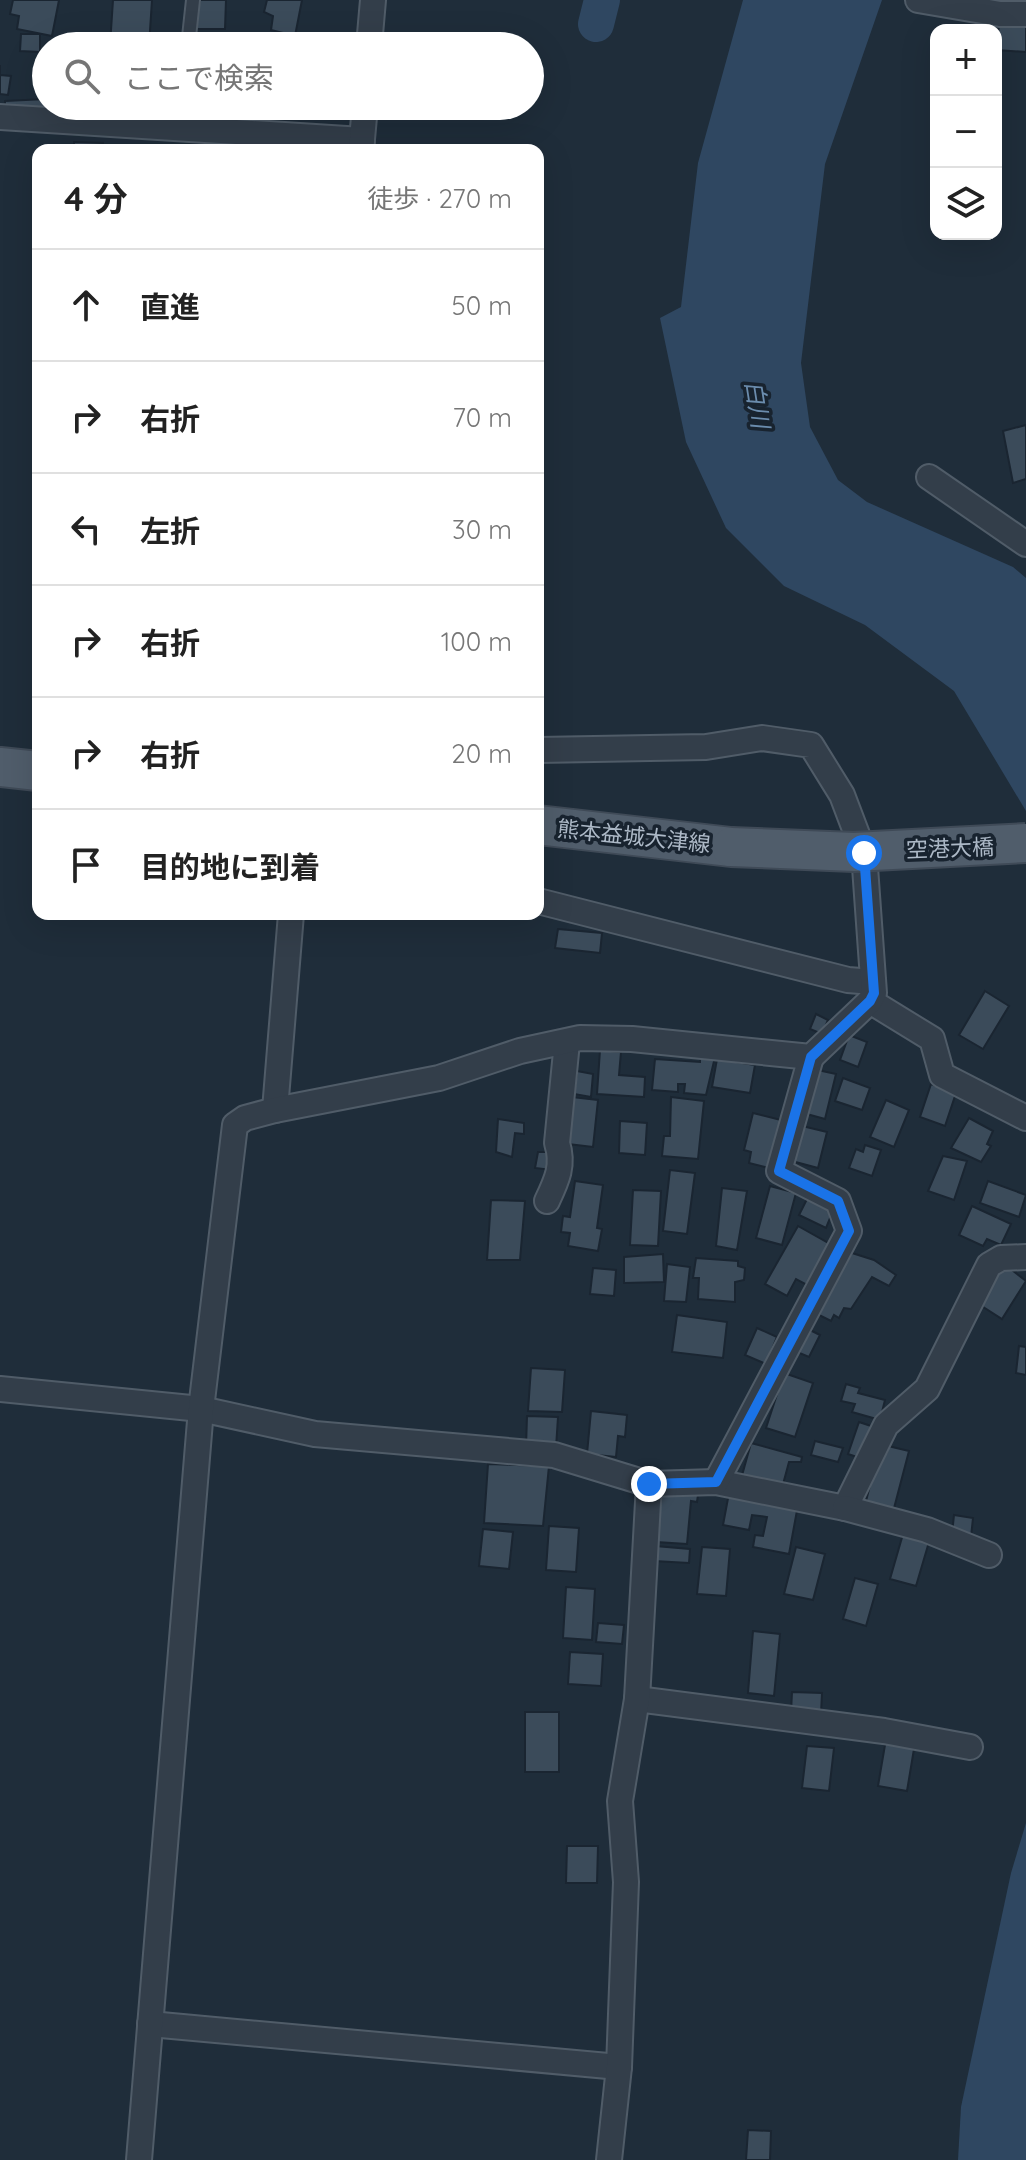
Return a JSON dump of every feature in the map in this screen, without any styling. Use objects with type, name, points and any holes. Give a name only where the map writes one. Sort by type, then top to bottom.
[{"type":"main road","points":[[0,767],[32,770]]},
{"type":"main road","name":"熊本益城大津線","points":[[544,826],[731,847]]},
{"type":"main road","name":"空港大橋","points":[[731,847],[854,852],[1026,843]]},
{"type":"street","points":[[370,32],[373,0]]},
{"type":"street","points":[[926,2],[1000,14],[1026,14]]},
{"type":"street","points":[[0,117],[32,117]]},
{"type":"street","points":[[206,120],[356,144]]},
{"type":"street","points":[[362,144],[364,120]]},
{"type":"street","points":[[929,477],[1026,544]]},
{"type":"street","points":[[544,750],[706,747],[762,738],[811,745],[842,795],[864,853],[871,991],[811,1057],[779,1171],[838,1201],[849,1231],[716,1482]]},
{"type":"street","points":[[544,903],[848,980],[871,991],[932,1039],[942,1075],[1026,1118]]},
{"type":"street","points":[[275,1110],[291,920]]},
{"type":"street","points":[[139,2160],[201,1409],[235,1125],[245,1118],[275,1110],[439,1078],[520,1051],[580,1038],[632,1039],[811,1057]]},
{"type":"street","points":[[547,1201],[558,1177],[562,1158],[557,1143],[567,1042]]},
{"type":"street","points":[[845,1508],[886,1425],[927,1389],[989,1265],[1001,1258],[1026,1257]]},
{"type":"street","points":[[0,1389],[201,1409],[315,1434],[554,1455],[649,1484],[716,1482],[845,1508],[927,1530],[989,1555]]},
{"type":"street","points":[[609,2160],[619,2067],[626,1882],[620,1801],[637,1699],[649,1484]]},
{"type":"street","points":[[637,1699],[854,1726],[970,1747]]},
{"type":"street","points":[[150,2024],[619,2067]]},
{"type":"lane","points":[[190,32],[193,0]]},
{"type":"water","name":"白川","points":[[743,0],[882,0],[825,164],[801,363],[810,427],[838,480],[867,502],[1013,567],[1026,578],[1026,811],[954,691],[865,625],[784,586],[726,528],[686,442],[660,318],[681,307],[698,163]]},
{"type":"water","points":[[1026,1823],[1026,2160],[958,2160],[961,2107],[1011,1873]]},
{"type":"building","points":[[13,0],[59,0],[53,32],[17,29],[19,16],[10,14]]},
{"type":"building","points":[[113,0],[152,0],[150,32],[111,32]]},
{"type":"building","points":[[200,0],[226,0],[225,29],[193,29]]},
{"type":"building","points":[[267,0],[302,0],[296,32],[271,30],[273,16],[264,12]]},
{"type":"building","points":[[1002,25],[1026,27],[1026,52],[1002,50]]},
{"type":"building","points":[[21,34],[32,34],[32,52],[20,51]]},
{"type":"building","points":[[0,75],[11,76],[8,95],[0,94]]},
{"type":"building","points":[[32,100],[32,111],[5,112],[5,101]]},
{"type":"building","points":[[74,142],[103,143],[103,144]]},
{"type":"building","points":[[1026,425],[1026,479],[1013,483],[1003,431]]},
{"type":"building","points":[[558,929],[602,933],[600,953],[555,948]]},
{"type":"building","points":[[985,991],[1009,1006],[983,1049],[959,1035]]},
{"type":"building","points":[[816,1014],[828,1020],[822,1034],[810,1029]]},
{"type":"building","points":[[849,1035],[867,1042],[858,1067],[840,1060]]},
{"type":"building","points":[[600,1050],[621,1052],[619,1075],[645,1077],[644,1097],[597,1094]]},
{"type":"building","points":[[700,1055],[715,1057],[706,1095],[684,1093],[685,1084],[678,1084],[678,1092],[652,1090],[655,1059],[700,1062]]},
{"type":"building","points":[[717,1059],[755,1065],[750,1093],[712,1087]]},
{"type":"building","points":[[813,1069],[836,1074],[825,1119],[803,1113]]},
{"type":"building","points":[[577,1071],[593,1074],[591,1097],[574,1094]]},
{"type":"building","points":[[843,1078],[870,1088],[862,1110],[835,1101]]},
{"type":"building","points":[[931,1084],[956,1093],[945,1126],[920,1117]]},
{"type":"building","points":[[572,1097],[598,1100],[593,1147],[568,1144]]},
{"type":"building","points":[[671,1097],[704,1101],[698,1159],[662,1156],[664,1136],[670,1136]]},
{"type":"building","points":[[886,1100],[909,1110],[894,1147],[870,1137]]},
{"type":"building","points":[[753,1113],[781,1120],[769,1168],[749,1163],[751,1152],[744,1150]]},
{"type":"building","points":[[969,1118],[993,1131],[987,1144],[991,1146],[981,1162],[951,1148]]},
{"type":"building","points":[[498,1119],[524,1123],[524,1134],[515,1133],[512,1157],[496,1152]]},
{"type":"building","points":[[620,1121],[647,1123],[645,1155],[619,1153]]},
{"type":"building","points":[[798,1125],[827,1132],[818,1168],[788,1160]]},
{"type":"building","points":[[865,1145],[881,1150],[872,1176],[849,1168],[856,1149],[863,1152]]},
{"type":"building","points":[[538,1152],[554,1152],[552,1170],[535,1168]]},
{"type":"building","points":[[943,1156],[967,1161],[954,1200],[928,1191]]},
{"type":"building","points":[[670,1170],[695,1173],[687,1234],[663,1231]]},
{"type":"building","points":[[575,1181],[603,1185],[597,1228],[602,1229],[598,1251],[568,1246],[570,1233],[561,1232],[563,1216],[570,1217]]},
{"type":"building","points":[[988,1181],[1026,1195],[1019,1217],[980,1203]]},
{"type":"building","points":[[770,1186],[796,1193],[782,1245],[756,1238]]},
{"type":"building","points":[[722,1188],[747,1191],[737,1250],[716,1246]]},
{"type":"building","points":[[633,1190],[661,1191],[658,1246],[630,1245]]},
{"type":"building","points":[[807,1199],[833,1211],[826,1228],[799,1215]]},
{"type":"building","points":[[491,1200],[525,1201],[520,1260],[487,1260]]},
{"type":"building","points":[[972,1206],[1011,1224],[1001,1245],[987,1239],[983,1246],[959,1235]]},
{"type":"building","points":[[798,1226],[830,1244],[807,1285],[796,1279],[787,1296],[765,1284]]},
{"type":"building","points":[[852,1253],[874,1260],[896,1275],[889,1286],[872,1277],[851,1309],[844,1308],[839,1318],[834,1315],[831,1321],[813,1312]]},
{"type":"building","points":[[663,1254],[664,1282],[624,1283],[624,1257]]},
{"type":"building","points":[[696,1258],[738,1261],[738,1266],[745,1268],[744,1280],[735,1282],[735,1302],[698,1299],[699,1278],[693,1278]]},
{"type":"building","points":[[1003,1263],[1026,1281],[1002,1319],[977,1303]]},
{"type":"building","points":[[667,1264],[690,1267],[686,1302],[664,1301]]},
{"type":"building","points":[[593,1268],[616,1270],[614,1296],[590,1294]]},
{"type":"building","points":[[677,1315],[727,1322],[723,1358],[672,1352]]},
{"type":"building","points":[[757,1328],[777,1337],[766,1364],[745,1355]]},
{"type":"building","points":[[808,1329],[820,1335],[809,1357],[797,1352]]},
{"type":"building","points":[[1019,1346],[1026,1347],[1026,1375],[1016,1373]]},
{"type":"building","points":[[531,1368],[565,1370],[562,1412],[528,1411]]},
{"type":"building","points":[[784,1373],[813,1383],[795,1437],[766,1428]]},
{"type":"building","points":[[846,1384],[860,1388],[858,1393],[885,1400],[880,1420],[852,1412],[855,1404],[841,1401]]},
{"type":"building","points":[[591,1411],[627,1415],[625,1437],[618,1436],[616,1457],[587,1454]]},
{"type":"building","points":[[527,1416],[558,1417],[556,1448],[526,1447]]},
{"type":"building","points":[[859,1422],[877,1428],[866,1460],[848,1454]]},
{"type":"building","points":[[815,1441],[843,1448],[838,1462],[811,1455]]},
{"type":"building","points":[[751,1443],[802,1457],[801,1462],[789,1462],[782,1488],[741,1479]]},
{"type":"building","points":[[888,1446],[909,1451],[893,1512],[865,1505],[879,1450],[887,1452]]},
{"type":"building","points":[[488,1464],[549,1466],[543,1526],[484,1523]]},
{"type":"building","points":[[660,1492],[698,1495],[697,1502],[691,1501],[687,1544],[656,1542]]},
{"type":"building","points":[[729,1493],[798,1505],[789,1554],[753,1547],[755,1535],[763,1536],[767,1517],[752,1515],[749,1530],[723,1525]]},
{"type":"building","points":[[954,1515],[973,1518],[971,1537],[952,1534]]},
{"type":"building","points":[[549,1526],[579,1528],[576,1572],[546,1570]]},
{"type":"building","points":[[483,1529],[513,1532],[509,1569],[479,1566]]},
{"type":"building","points":[[903,1534],[929,1542],[916,1586],[890,1579]]},
{"type":"building","points":[[655,1546],[690,1549],[689,1563],[654,1561]]},
{"type":"building","points":[[702,1547],[730,1549],[726,1596],[697,1594]]},
{"type":"building","points":[[796,1547],[825,1554],[813,1600],[784,1594]]},
{"type":"building","points":[[855,1578],[878,1584],[866,1626],[843,1619]]},
{"type":"building","points":[[566,1587],[595,1589],[592,1640],[563,1638]]},
{"type":"building","points":[[598,1623],[624,1625],[622,1644],[596,1642]]},
{"type":"building","points":[[753,1631],[780,1634],[774,1696],[748,1693]]},
{"type":"building","points":[[570,1652],[603,1654],[601,1686],[568,1684]]},
{"type":"building","points":[[792,1692],[822,1693],[821,1714],[791,1712]]},
{"type":"building","points":[[525,1712],[559,1712],[559,1772],[525,1772]]},
{"type":"building","points":[[886,1739],[915,1743],[907,1791],[878,1786]]},
{"type":"building","points":[[807,1746],[834,1748],[829,1791],[802,1788]]},
{"type":"building","points":[[567,1846],[598,1846],[597,1883],[566,1883]]},
{"type":"building","points":[[748,2130],[771,2131],[770,2160],[746,2160]]},
{"type":"waterway","points":[[596,24],[602,0]]},
{"type":"route","points":[[649,1484],[716,1482],[849,1231],[838,1201],[779,1171],[811,1057],[870,1001],[874,993],[864,853]]}]
